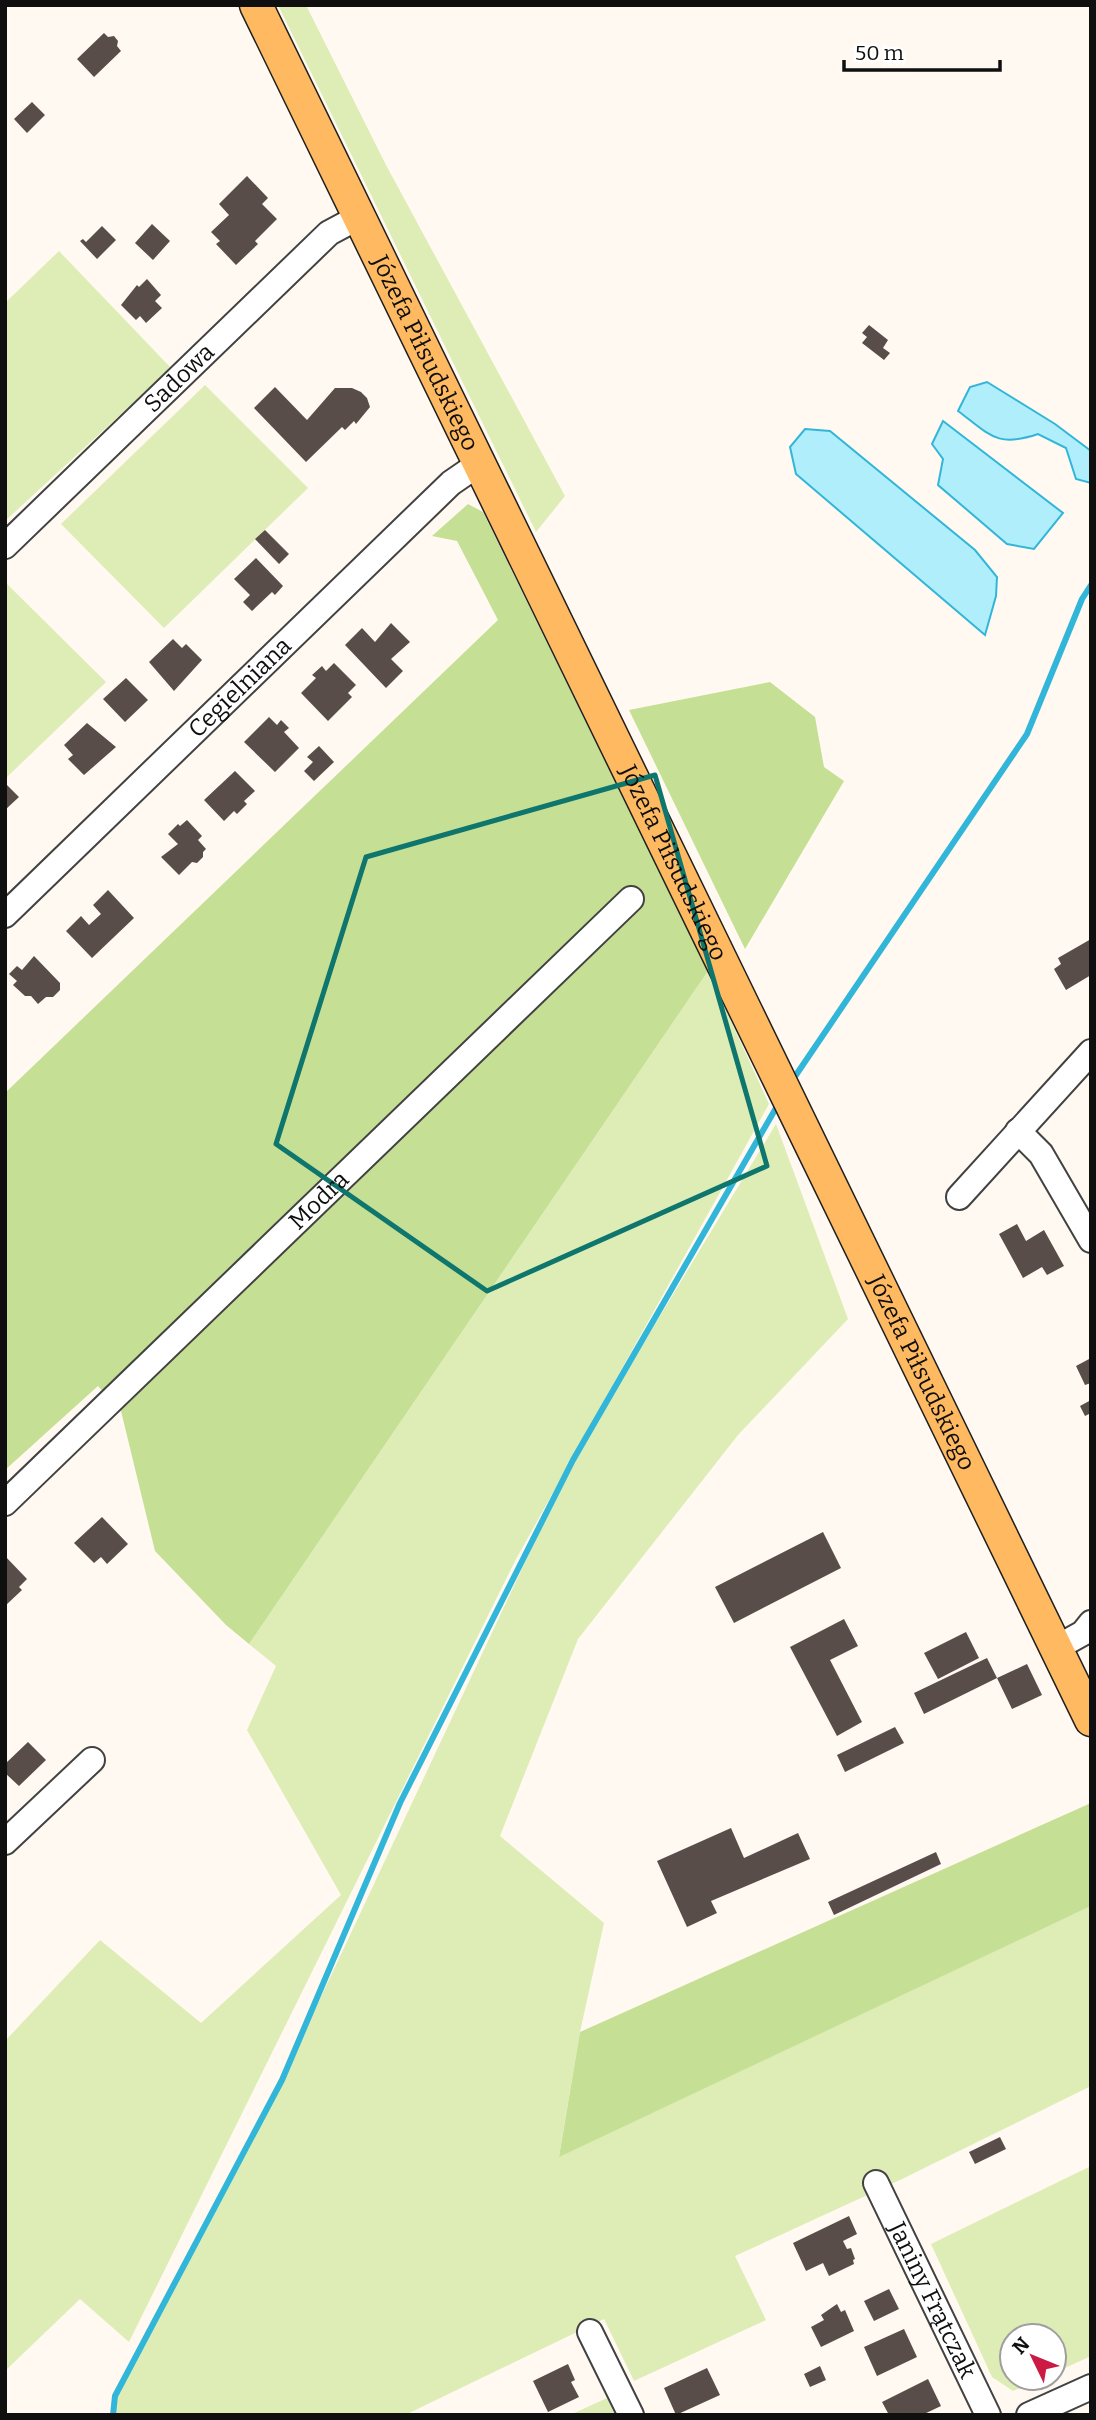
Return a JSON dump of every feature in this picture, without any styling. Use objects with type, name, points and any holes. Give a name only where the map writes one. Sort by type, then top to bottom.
[{"type":"main road","name":"Józefa Piłsudskiego","points":[[256,5],[1091,1720]]},
{"type":"street","name":"Sadowa","points":[[5,546],[329,233],[359,218]]},
{"type":"street","name":"Cegielniana","points":[[5,915],[451,483],[467,472],[481,467]]},
{"type":"street","name":"Modra","points":[[5,1503],[631,899]]},
{"type":"street","points":[[959,1197],[1091,1052]]},
{"type":"street","points":[[1018,1131],[1041,1154],[1091,1240]]},
{"type":"street","points":[[1056,1648],[1083,1633],[1091,1623]]},
{"type":"street","points":[[5,1842],[92,1760]]},
{"type":"street","name":"Janiny Frątczak","points":[[876,2183],[988,2415]]},
{"type":"street","points":[[590,2332],[631,2415]]},
{"type":"street","points":[[1029,2415],[1091,2387]]},
{"type":"highlighted area","points":[[655,775],[767,1166],[487,1291],[276,1144],[366,857]]},
{"type":"green space","points":[[278,5],[306,5],[386,165],[565,496],[536,532]]},
{"type":"green space","points":[[59,251],[171,368],[5,521],[5,303]]},
{"type":"green space","points":[[205,385],[308,488],[164,628],[61,524]]},
{"type":"green space","points":[[468,504],[483,512],[708,971],[249,1644],[226,1625],[155,1551],[121,1411],[98,1386],[5,1470],[5,1093],[498,620],[457,541],[432,536]]},
{"type":"green space","points":[[5,582],[106,682],[7,777],[5,775]]},
{"type":"green space","points":[[770,682],[815,717],[824,767],[844,781],[745,949],[629,710]]},
{"type":"green space","points":[[708,971],[769,1104],[515,1561],[129,2342],[80,2299],[5,2371],[5,2041],[100,1940],[201,2023],[341,1895],[247,1730],[276,1666],[249,1644]]},
{"type":"green space","points":[[776,1124],[848,1319],[738,1435],[578,1639],[500,1836],[604,1923],[580,2032],[559,2156],[1091,1906],[1091,2086],[900,2180],[735,2256],[766,2320],[634,2381],[604,2319],[405,2415],[114,2415],[115,2396],[282,2080],[573,1460]]},
{"type":"green space","points":[[1091,1803],[1091,1906],[559,2157],[580,2032]]},
{"type":"green space","points":[[1091,2166],[1091,2356],[1068,2367],[1068,2322],[998,2322],[998,2381],[992,2377],[931,2244]]},
{"type":"green space","points":[[607,2398],[615,2415],[570,2415]]},
{"type":"water","points":[[987,382],[1055,424],[1091,451],[1091,483],[1076,479],[1066,448],[1038,434],[1013,440],[995,437],[958,411],[970,387]]},
{"type":"water","points":[[943,421],[1063,513],[1034,549],[1007,544],[938,485],[943,459],[932,444]]},
{"type":"water","points":[[805,429],[830,431],[975,550],[997,577],[996,596],[985,635],[796,474],[790,447]]},
{"type":"building","points":[[104,33],[108,37],[114,36],[121,51],[94,77],[77,59]]},
{"type":"building","points":[[32,102],[45,115],[27,133],[14,119]]},
{"type":"building","points":[[247,176],[268,198],[262,204],[277,219],[255,241],[258,244],[236,265],[216,244],[220,241],[211,232],[229,215],[219,204]]},
{"type":"building","points":[[152,224],[170,241],[153,260],[135,243]]},
{"type":"building","points":[[102,226],[116,240],[97,259],[80,241],[83,239],[86,242]]},
{"type":"building","points":[[147,279],[161,295],[155,301],[162,308],[146,323],[140,316],[136,320],[121,305],[137,285],[139,287]]},
{"type":"building","points":[[869,325],[888,340],[883,348],[890,353],[884,360],[862,343],[867,337],[862,333]]},
{"type":"building","points":[[275,387],[307,420],[335,388],[352,388],[361,392],[370,407],[356,424],[354,421],[345,430],[342,427],[306,462],[254,408]]},
{"type":"building","points":[[265,530],[289,554],[279,564],[255,539]]},
{"type":"building","points":[[256,558],[283,586],[275,595],[272,592],[252,611],[243,602],[250,595],[234,579]]},
{"type":"building","points":[[391,623],[410,642],[391,659],[403,671],[386,688],[345,645],[362,628],[375,642]]},
{"type":"building","points":[[173,639],[182,648],[186,644],[202,660],[174,691],[149,662]]},
{"type":"building","points":[[334,663],[356,685],[348,693],[352,697],[328,721],[301,693],[316,678],[312,675],[322,666],[326,671]]},
{"type":"building","points":[[126,678],[148,700],[125,722],[103,699]]},
{"type":"building","points":[[269,717],[277,725],[281,720],[289,728],[284,732],[299,748],[275,772],[244,742]]},
{"type":"building","points":[[87,723],[116,747],[84,775],[68,759],[73,755],[64,745]]},
{"type":"building","points":[[319,746],[334,762],[314,781],[304,771],[313,762],[307,757]]},
{"type":"building","points":[[235,771],[255,791],[244,801],[247,804],[237,814],[234,811],[224,821],[204,800]]},
{"type":"building","points":[[5,783],[19,797],[5,810]]},
{"type":"building","points":[[187,820],[202,836],[198,840],[206,849],[197,863],[192,862],[179,875],[161,857],[178,844],[168,834],[178,824],[180,826]]},
{"type":"building","points":[[108,890],[134,918],[92,958],[66,931],[81,916],[89,925],[101,914],[93,905]]},
{"type":"building","points":[[1091,939],[1091,975],[1066,990],[1054,969],[1061,964],[1058,958]]},
{"type":"building","points":[[34,956],[60,983],[60,990],[53,997],[46,997],[38,1004],[31,996],[25,996],[13,985],[17,981],[9,974],[17,966],[22,970]]},
{"type":"building","points":[[1017,1224],[1026,1241],[1044,1230],[1064,1266],[1047,1275],[1042,1267],[1023,1278],[999,1234]]},
{"type":"building","points":[[1091,1358],[1091,1383],[1085,1385],[1076,1366]]},
{"type":"building","points":[[1091,1400],[1091,1413],[1085,1416],[1080,1406]]},
{"type":"building","points":[[102,1517],[128,1544],[107,1564],[101,1557],[94,1563],[74,1543]]},
{"type":"building","points":[[823,1532],[841,1568],[734,1623],[715,1587]]},
{"type":"building","points":[[5,1556],[27,1579],[19,1587],[22,1590],[5,1606]]},
{"type":"building","points":[[844,1619],[858,1646],[830,1660],[862,1722],[837,1736],[790,1647]]},
{"type":"building","points":[[966,1632],[979,1658],[938,1679],[924,1653]]},
{"type":"building","points":[[987,1658],[997,1678],[924,1714],[914,1693]]},
{"type":"building","points":[[1027,1664],[1042,1695],[1012,1709],[997,1678]]},
{"type":"building","points":[[895,1727],[904,1743],[845,1772],[837,1755]]},
{"type":"building","points":[[28,1742],[46,1760],[19,1786],[5,1773],[5,1764]]},
{"type":"building","points":[[731,1828],[744,1858],[798,1833],[810,1859],[711,1901],[717,1913],[687,1927],[657,1861]]},
{"type":"building","points":[[936,1852],[941,1864],[834,1915],[828,1902]]},
{"type":"building","points":[[1000,2137],[1006,2149],[975,2164],[969,2152]]},
{"type":"building","points":[[849,2216],[857,2234],[843,2241],[847,2249],[851,2248],[854,2264],[829,2276],[823,2263],[806,2271],[793,2243]]},
{"type":"building","points":[[889,2289],[899,2309],[874,2321],[864,2301]]},
{"type":"building","points":[[837,2304],[841,2312],[845,2310],[854,2331],[821,2347],[811,2327],[824,2320],[821,2315]]},
{"type":"building","points":[[904,2329],[917,2357],[877,2376],[864,2347]]},
{"type":"building","points":[[568,2364],[575,2380],[571,2382],[579,2397],[548,2412],[533,2381]]},
{"type":"building","points":[[820,2366],[826,2380],[810,2387],[804,2374]]},
{"type":"building","points":[[707,2368],[720,2395],[676,2415],[664,2388]]},
{"type":"building","points":[[928,2379],[941,2406],[922,2415],[889,2415],[882,2402]]},
{"type":"waterway","points":[[796,1075],[1027,734],[1082,599],[1091,585]]},
{"type":"waterway","points":[[113,2415],[115,2396],[282,2080],[400,1803],[573,1460],[776,1108]]}]
